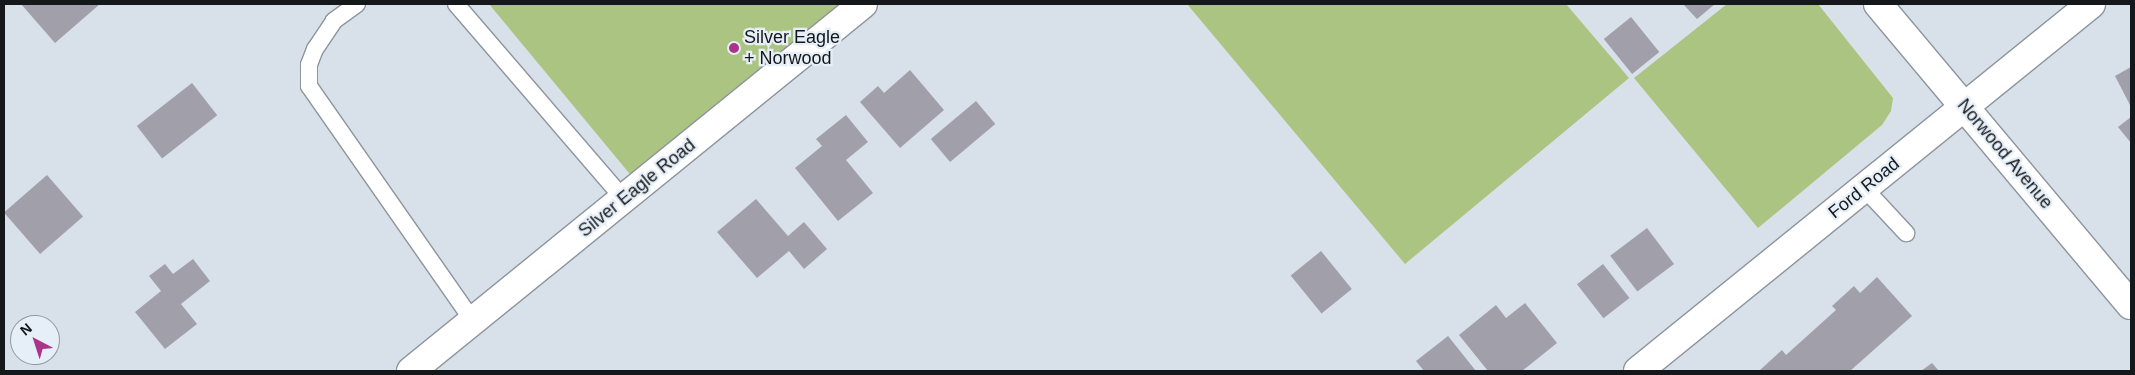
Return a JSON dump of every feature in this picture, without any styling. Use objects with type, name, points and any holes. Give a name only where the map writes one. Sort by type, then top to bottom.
[{"type":"main road","name":"Silver Eagle Road","points":[[411,371],[862,4]]},
{"type":"main road","name":"Norwood Avenue","points":[[1878,4],[2131,305]]},
{"type":"main road","name":"Ford Road","points":[[1638,371],[2091,4]]},
{"type":"lane","points":[[357,4],[334,20],[315,50],[309,65],[309,86],[473,321]]},
{"type":"lane","points":[[456,4],[624,199]]},
{"type":"lane","points":[[1864,188],[1906,233]]},
{"type":"green space","points":[[489,4],[847,4],[634,179]]},
{"type":"green space","points":[[1187,4],[1566,4],[1629,78],[1405,264]]},
{"type":"green space","points":[[1727,4],[1818,4],[1893,98],[1891,111],[1882,125],[1758,228],[1634,78]]},
{"type":"building","points":[[21,4],[100,4],[55,43]]},
{"type":"building","points":[[1683,4],[1715,4],[1697,19]]},
{"type":"building","points":[[1631,17],[1659,52],[1632,74],[1604,39]]},
{"type":"building","points":[[2131,67],[2131,107],[2115,76]]},
{"type":"building","points":[[910,70],[944,110],[900,148],[860,102],[878,86],[884,93]]},
{"type":"building","points":[[192,83],[217,115],[162,158],[137,126]]},
{"type":"building","points":[[976,101],[995,124],[950,162],[931,139]]},
{"type":"building","points":[[846,115],[868,142],[846,160],[873,193],[838,221],[795,168],[822,146],[816,139]]},
{"type":"building","points":[[2131,117],[2131,143],[2118,127]]},
{"type":"building","points":[[47,175],[83,217],[40,254],[4,212]]},
{"type":"building","points":[[756,199],[788,236],[804,222],[827,249],[804,269],[789,251],[757,278],[717,232]]},
{"type":"building","points":[[1647,228],[1674,264],[1637,292],[1610,256]]},
{"type":"building","points":[[1321,251],[1352,289],[1322,314],[1291,276]]},
{"type":"building","points":[[193,259],[210,281],[181,304],[197,324],[165,349],[135,312],[161,291],[149,276],[165,264],[173,274]]},
{"type":"building","points":[[1603,264],[1629,298],[1603,318],[1577,284]]},
{"type":"building","points":[[1877,277],[1912,316],[1850,371],[1759,371],[1782,350],[1786,355],[1836,310],[1832,306],[1854,286],[1860,293]]},
{"type":"building","points":[[1525,303],[1557,343],[1522,371],[1488,371],[1459,335],[1496,305],[1506,318]]},
{"type":"building","points":[[1448,336],[1476,371],[1424,371],[1416,361]]},
{"type":"building","points":[[1932,363],[1939,371],[1921,371]]},
{"type":"place","name":"Silver Eagle + Norwood","points":[[734,48]]}]
